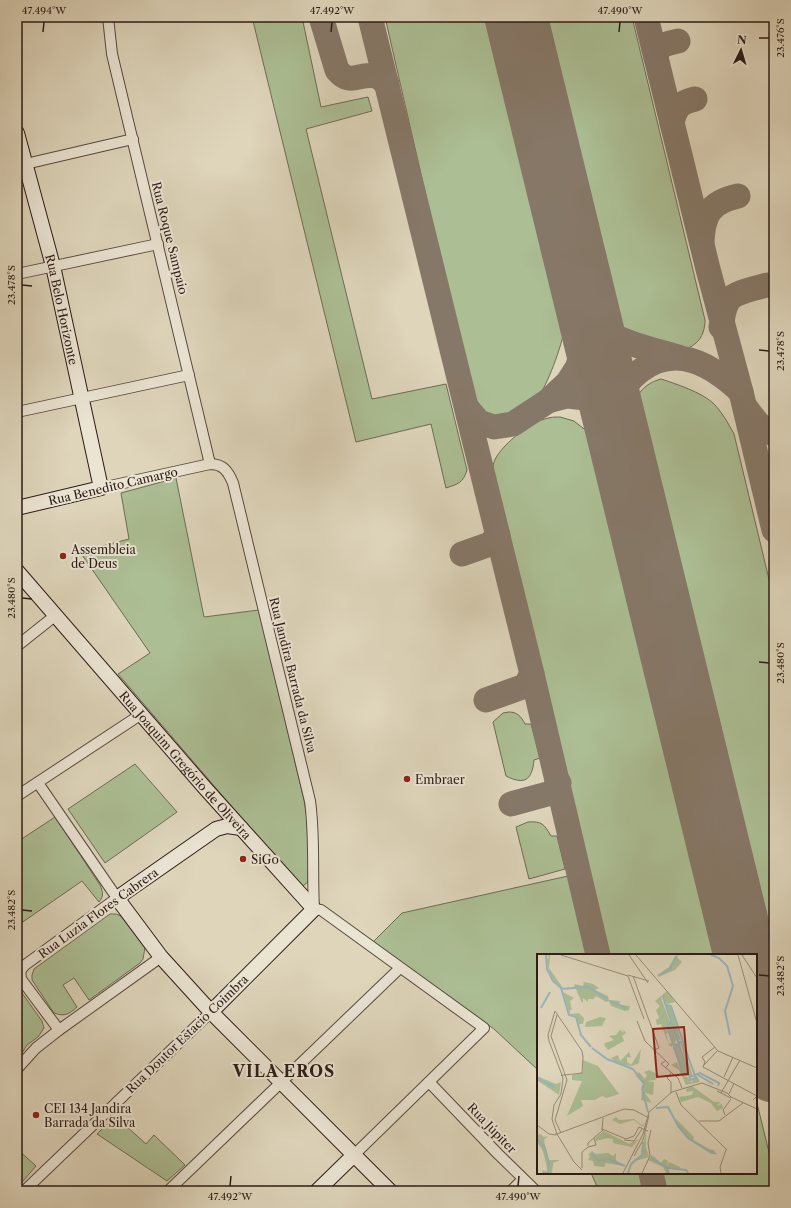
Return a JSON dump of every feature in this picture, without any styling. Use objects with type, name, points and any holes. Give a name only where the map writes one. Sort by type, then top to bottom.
[{"type":"street","name":"Rua Roque Sampaio","points":[[108,17],[112,54],[210,464]]},
{"type":"street","name":"Rua Belo Horizonte","points":[[17,133],[21,165],[53,266],[101,488]]},
{"type":"street","points":[[21,165],[133,139]]},
{"type":"street","points":[[17,274],[158,244]]},
{"type":"street","points":[[17,412],[189,375]]},
{"type":"street","name":"Rua Benedito Camargo","points":[[17,508],[210,464]]},
{"type":"street","name":"Rua Jandira Barrada da Silva","points":[[210,464],[221,465],[229,472],[233,483],[310,801],[313,832],[314,909]]},
{"type":"street","name":"Rua Joaquim Gregório de Oliveira","points":[[18,575],[56,615],[217,802],[314,909],[320,910],[484,1028],[429,1082]]},
{"type":"street","points":[[17,646],[56,615]]},
{"type":"street","points":[[17,796],[140,714]]},
{"type":"street","points":[[38,783],[117,898],[161,957],[211,1005],[282,1082],[390,1191]]},
{"type":"street","points":[[216,829],[220,823],[217,802]]},
{"type":"street","name":"Rua Luzia Flores Cabrera","points":[[59,1030],[21,979],[21,969],[117,898],[216,829],[227,826],[240,828]]},
{"type":"street","name":"Rua Doutor Estacio Coimbra","points":[[24,1191],[211,1005],[314,909]]},
{"type":"street","points":[[17,1070],[36,1048],[161,957]]},
{"type":"street","points":[[168,1191],[400,968]]},
{"type":"street","points":[[317,1191],[429,1082]]},
{"type":"street","name":"Rua Júpiter","points":[[429,1082],[536,1191]]},
{"type":"street","points":[[511,1191],[523,1179]]},
{"type":"green space","points":[[252,17],[302,17],[321,107],[368,97],[372,111],[306,129],[372,399],[446,384],[467,470],[464,478],[454,485],[446,488],[431,424],[356,442]]},
{"type":"green space","points":[[385,17],[490,17],[565,322],[562,340],[556,360],[544,388],[535,400],[522,412],[506,419],[490,419],[481,415],[474,406]]},
{"type":"green space","points":[[534,17],[632,17],[705,320],[703,333],[697,342],[692,346],[681,350],[674,350],[632,338],[618,330],[609,317],[604,303]]},
{"type":"green space","points":[[661,379],[688,389],[708,399],[719,410],[734,434],[774,600],[774,1002],[632,423],[633,408],[638,395],[647,385]]},
{"type":"green space","points":[[554,417],[574,421],[593,436],[721,954],[608,954],[492,474],[493,465],[497,456],[508,443],[531,425]]},
{"type":"green space","points":[[176,478],[204,617],[259,610],[304,800],[309,830],[308,882],[303,886],[300,886],[118,674],[150,653],[80,552],[129,539],[121,493]]},
{"type":"green space","points":[[509,712],[518,715],[525,724],[531,724],[540,758],[534,760],[529,777],[522,780],[512,779],[506,776],[493,722],[503,713]]},
{"type":"green space","points":[[135,764],[177,812],[105,863],[68,809]]},
{"type":"green space","points":[[55,817],[100,885],[102,898],[99,902],[82,881],[17,926],[17,842]]},
{"type":"green space","points":[[528,822],[540,823],[551,836],[557,836],[565,869],[529,879],[516,827]]},
{"type":"green space","points":[[568,876],[587,954],[537,954],[537,1069],[494,1029],[373,942],[402,913]]},
{"type":"green space","points":[[110,914],[121,916],[145,948],[143,959],[140,963],[89,1000],[74,978],[63,985],[77,1007],[67,1014],[61,1015],[54,1013],[32,980],[34,969]]},
{"type":"green space","points":[[17,986],[42,1021],[44,1028],[38,1037],[27,1045],[17,1061]]},
{"type":"green space","points":[[757,1103],[774,1173],[774,1191],[666,1191],[661,1174],[757,1174]]},
{"type":"green space","points":[[115,1116],[146,1144],[154,1135],[185,1165],[167,1181],[97,1134]]},
{"type":"green space","points":[[17,1149],[36,1166],[17,1188]]},
{"type":"green space","points":[[591,1174],[640,1174],[644,1191],[599,1191]]},
{"type":"taxiway","points":[[321,17],[337,70],[347,78],[370,75],[380,78],[387,84]]},
{"type":"taxiway","points":[[370,17],[532,674],[598,954]]},
{"type":"taxiway","points":[[646,17],[708,269],[741,392],[774,530]]},
{"type":"taxiway","points":[[656,57],[661,47],[678,41]]},
{"type":"taxiway","points":[[672,123],[679,106],[685,102],[695,99]]},
{"type":"taxiway","points":[[702,242],[704,224],[710,211],[721,202],[738,196]]},
{"type":"taxiway","points":[[721,327],[726,306],[732,297],[767,285]]},
{"type":"taxiway","points":[[548,401],[568,382],[577,368],[584,349],[588,328],[587,306],[607,331],[618,338],[635,345],[678,357]]},
{"type":"taxiway","points":[[468,409],[479,422],[494,427],[513,424],[548,401],[567,396],[586,398],[600,405],[611,416],[622,452],[617,420],[620,396],[633,377],[653,363],[667,359],[680,358],[693,361],[718,373],[741,392]]},
{"type":"taxiway","points":[[746,408],[762,427],[774,434]]},
{"type":"taxiway","points":[[462,554],[490,544],[498,535]]},
{"type":"taxiway","points":[[486,700],[525,686],[532,674]]},
{"type":"taxiway","points":[[511,804],[551,793],[559,783]]},
{"type":"taxiway","points":[[757,970],[774,979]]},
{"type":"taxiway","points":[[762,1022],[766,1002],[774,990]]},
{"type":"taxiway","points":[[651,1174],[655,1191]]},
{"type":"runway","points":[[516,17],[745,954]]},
{"type":"runway","points":[[757,1002],[774,1071]]},
{"type":"place","name":"Assembleia de Deus","points":[[63,556]]},
{"type":"place","name":"Embraer","points":[[407,779]]},
{"type":"place","name":"SiGo","points":[[243,859]]},
{"type":"place","name":"CEI 134 Jandira Barrada da Silva","points":[[36,1115]]},
{"type":"district","name":"VILA EROS","points":[[284,1071]]}]
